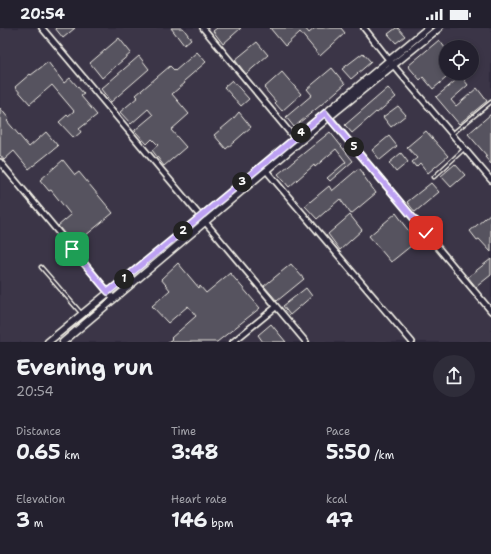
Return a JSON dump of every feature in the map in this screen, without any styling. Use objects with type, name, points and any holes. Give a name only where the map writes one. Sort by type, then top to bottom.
[{"type":"main road","points":[[63,342],[205,222],[264,168],[391,62],[428,28]]},
{"type":"main road","points":[[391,62],[439,28]]},
{"type":"main road","points":[[48,342],[200,217],[264,168]]},
{"type":"main road","points":[[125,278],[131,285]]},
{"type":"street","points":[[42,28],[306,342]]},
{"type":"street","points":[[203,28],[297,140]]},
{"type":"street","points":[[364,28],[491,180]]},
{"type":"street","points":[[327,115],[491,311]]},
{"type":"street","points":[[0,162],[114,299]]},
{"type":"street","points":[[264,168],[412,342]]},
{"type":"street","points":[[233,342],[276,307]]},
{"type":"lane","points":[[452,134],[491,102]]},
{"type":"lane","points":[[434,177],[465,149]]},
{"type":"lane","points":[[42,267],[82,314]]},
{"type":"shaded area","points":[[0,28],[491,28],[491,342],[0,342]]},
{"type":"building","points":[[55,28],[75,28],[63,38]]},
{"type":"building","points":[[171,28],[183,28],[191,39],[184,45]]},
{"type":"building","points":[[217,28],[241,28],[223,44],[213,31]]},
{"type":"building","points":[[270,28],[305,28],[309,33],[315,28],[341,28],[345,33],[320,56],[300,32],[285,46]]},
{"type":"building","points":[[398,28],[405,36],[396,43],[388,34]]},
{"type":"building","points":[[119,38],[131,53],[102,78],[90,63]]},
{"type":"building","points":[[439,40],[439,80],[444,80],[433,89],[423,77],[420,80],[408,66]]},
{"type":"building","points":[[257,42],[268,55],[246,74],[235,60]]},
{"type":"building","points":[[197,52],[206,62],[184,81],[185,83],[172,94],[189,114],[171,130],[186,147],[164,166],[152,150],[158,145],[152,139],[147,144],[135,131],[153,115],[148,109],[131,124],[120,112],[138,97],[136,95],[170,66],[175,71]]},
{"type":"building","points":[[363,53],[371,62],[351,79],[342,69]]},
{"type":"building","points":[[139,56],[149,69],[111,102],[101,89]]},
{"type":"building","points":[[48,62],[64,83],[70,78],[84,94],[81,96],[97,115],[79,129],[81,132],[74,138],[59,122],[74,111],[52,85],[30,104],[15,87],[30,74],[31,75]]},
{"type":"building","points":[[332,68],[345,84],[294,127],[286,117],[312,95],[307,89]]},
{"type":"building","points":[[282,72],[301,94],[282,111],[264,88]]},
{"type":"building","points":[[232,80],[249,99],[241,106],[224,87]]},
{"type":"building","points":[[456,80],[464,80],[468,85],[451,100],[456,106],[477,88],[487,101],[459,124],[436,97]]},
{"type":"building","points":[[388,88],[396,97],[352,133],[345,125]]},
{"type":"building","points":[[398,106],[406,115],[391,127],[383,117]]},
{"type":"building","points":[[0,108],[9,119],[7,121],[29,147],[46,132],[58,146],[29,169],[14,151],[4,160],[0,155]]},
{"type":"building","points":[[239,112],[251,127],[226,149],[214,135]]},
{"type":"building","points":[[491,114],[491,164],[485,157],[487,156],[468,134]]},
{"type":"building","points":[[426,131],[448,156],[428,173],[420,163],[416,167],[412,162],[417,158],[407,147]]},
{"type":"building","points":[[330,132],[353,161],[330,181],[327,178],[346,162],[336,149],[315,167],[314,165],[289,187],[278,174]]},
{"type":"building","points":[[389,136],[397,146],[380,160],[372,150]]},
{"type":"building","points":[[401,153],[408,162],[396,172],[389,163]]},
{"type":"building","points":[[63,160],[75,175],[79,172],[113,213],[74,245],[58,226],[71,215],[51,190],[49,191],[40,180]]},
{"type":"building","points":[[455,164],[465,175],[451,187],[441,176]]},
{"type":"building","points":[[359,168],[376,193],[351,214],[340,199],[317,219],[305,206],[329,186],[332,191]]},
{"type":"building","points":[[431,183],[439,192],[415,212],[407,202]]},
{"type":"building","points":[[396,213],[417,241],[391,262],[369,236]]},
{"type":"building","points":[[491,213],[491,252],[479,239],[477,240],[470,231]]},
{"type":"building","points":[[350,215],[362,230],[340,250],[328,234]]},
{"type":"building","points":[[491,259],[491,275],[476,287],[468,277]]},
{"type":"building","points":[[178,263],[199,288],[200,286],[206,293],[230,273],[260,308],[217,342],[168,342],[196,316],[188,306],[168,323],[152,306],[170,290],[161,279]]},
{"type":"building","points":[[291,264],[304,279],[277,301],[264,286]]},
{"type":"building","points":[[306,288],[312,296],[290,315],[283,306]]},
{"type":"building","points":[[271,324],[286,342],[263,342],[258,335]]},
{"type":"route","points":[[72,249],[108,292],[325,113],[426,233]]}]
